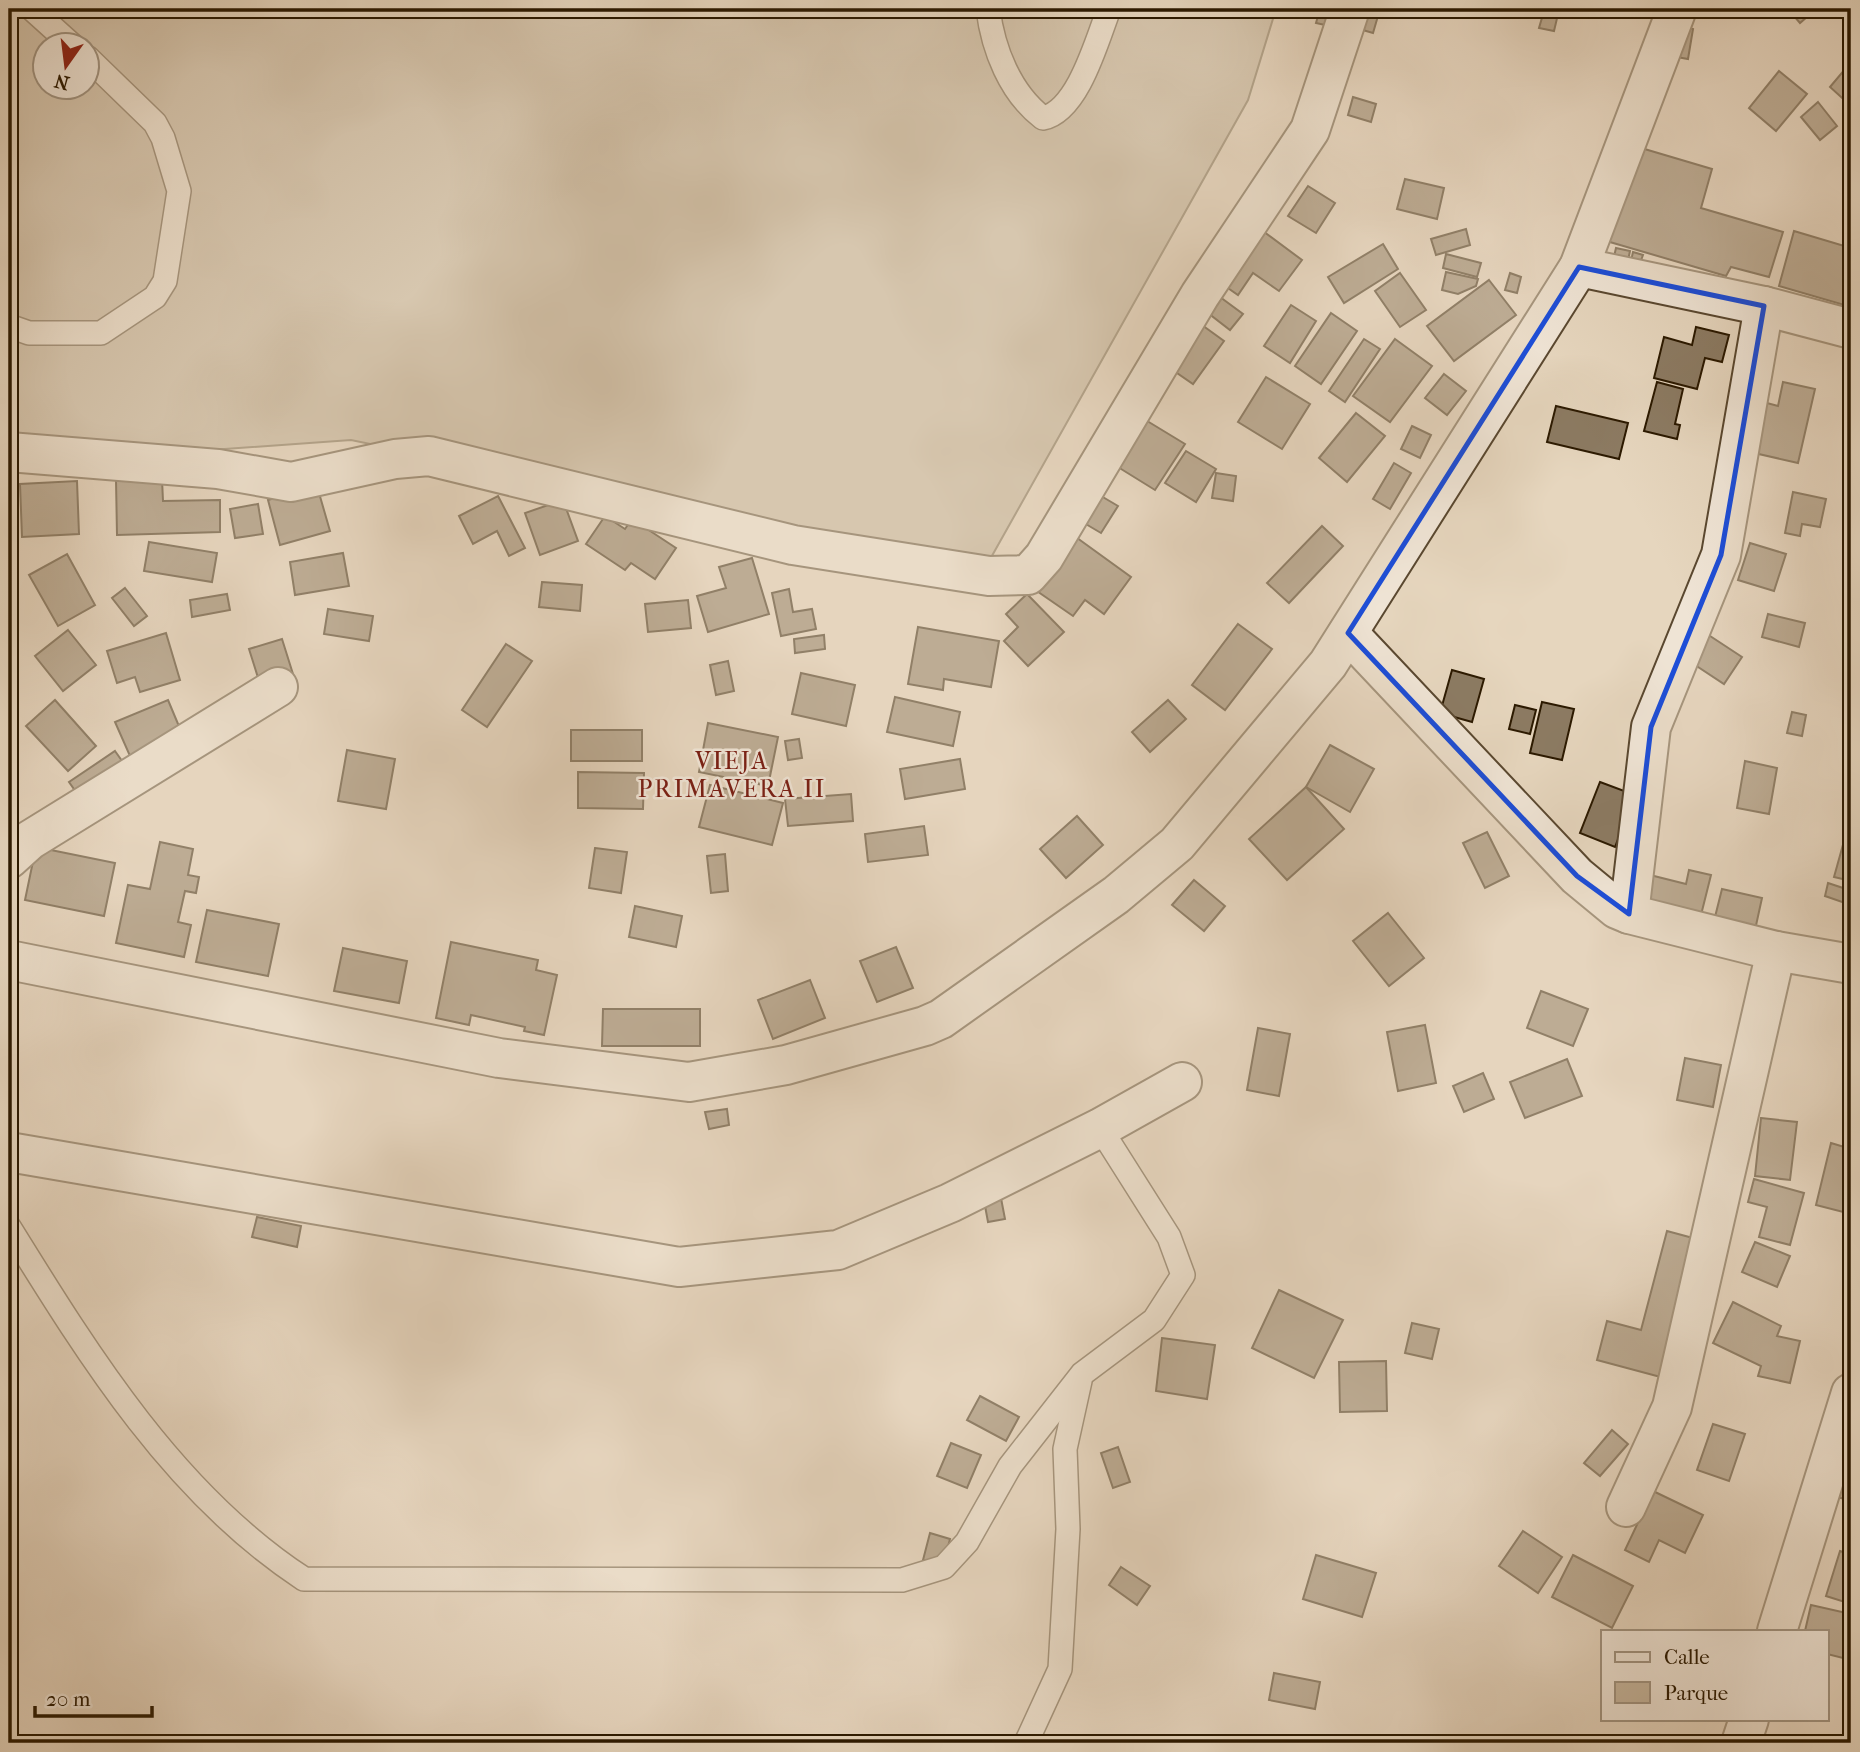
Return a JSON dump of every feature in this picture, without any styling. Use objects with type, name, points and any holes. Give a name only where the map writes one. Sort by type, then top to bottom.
[{"type":"street","points":[[9,452],[218,469],[291,482],[395,459],[429,456],[793,545],[989,576],[1028,575],[1044,557],[1200,295],[1310,130],[1350,9]]},
{"type":"street","points":[[9,960],[499,1058],[689,1082],[786,1065],[925,1026],[941,1018],[1116,895],[1178,844],[1328,664],[1579,267],[1677,9]]},
{"type":"street","points":[[1579,267],[1764,306],[1851,329]]},
{"type":"street","points":[[1629,914],[1651,727],[1721,555],[1764,306]]},
{"type":"street","points":[[1348,633],[1577,876],[1617,909],[1776,951],[1851,964]]},
{"type":"street","points":[[9,859],[30,839],[278,687]]},
{"type":"street","points":[[1626,1507],[1672,1407],[1776,951]]},
{"type":"street","points":[[9,1152],[679,1267],[838,1250],[950,1203],[1100,1128],[1182,1082]]},
{"type":"street","points":[[1777,1630],[1851,1393]]},
{"type":"street","points":[[1741,1743],[1749,1720]]},
{"type":"lane","points":[[32,9],[57,32]]},
{"type":"lane","points":[[988,9],[991,32],[1004,67],[1032,110],[1043,118],[1055,116],[1074,94],[1109,9]]},
{"type":"lane","points":[[9,326],[29,333],[101,333],[155,297],[164,281],[178,191],[163,138],[155,123],[102,72]]},
{"type":"lane","points":[[9,1227],[72,1328],[170,1461],[262,1552],[304,1579],[902,1580],[944,1567],[967,1542],[1010,1466],[1082,1374],[1154,1320],[1183,1275],[1170,1237],[1100,1128]]},
{"type":"lane","points":[[1026,1743],[1060,1669],[1068,1529],[1065,1449],[1082,1374]]},
{"type":"highlighted area","points":[[1579,267],[1764,306],[1721,555],[1651,727],[1629,914],[1577,876],[1348,633]]},
{"type":"green space","points":[[9,9],[1276,9],[1248,100],[984,570],[351,440],[141,455],[9,445]]},
{"type":"building","points":[[1320,9],[1344,9],[1339,28],[1316,23]]},
{"type":"building","points":[[1354,9],[1380,9],[1373,33],[1349,26]]},
{"type":"building","points":[[1401,9],[1425,9],[1424,13]]},
{"type":"building","points":[[1788,9],[1816,9],[1800,23]]},
{"type":"building","points":[[1544,11],[1558,14],[1554,31],[1539,28]]},
{"type":"building","points":[[1677,26],[1693,29],[1688,59],[1671,56]]},
{"type":"building","points":[[1851,62],[1851,106],[1830,87]]},
{"type":"building","points":[[1779,71],[1807,94],[1776,131],[1749,108]]},
{"type":"building","points":[[1353,97],[1376,104],[1371,122],[1348,115]]},
{"type":"building","points":[[1818,102],[1837,126],[1820,140],[1801,117]]},
{"type":"building","points":[[1631,145],[1712,169],[1701,208],[1783,232],[1769,277],[1731,267],[1726,276],[1603,240]]},
{"type":"building","points":[[1405,179],[1444,188],[1437,219],[1397,209]]},
{"type":"building","points":[[1308,186],[1335,203],[1316,233],[1288,216]]},
{"type":"building","points":[[1256,226],[1302,260],[1279,291],[1253,273],[1238,295],[1225,286]]},
{"type":"building","points":[[1466,229],[1470,245],[1436,255],[1431,239]]},
{"type":"building","points":[[1794,231],[1851,248],[1851,307],[1779,286]]},
{"type":"building","points":[[1383,244],[1398,269],[1344,303],[1328,277]]},
{"type":"building","points":[[1616,248],[1630,251],[1627,265],[1613,261]]},
{"type":"building","points":[[1633,252],[1643,255],[1640,263],[1631,261]]},
{"type":"building","points":[[1446,254],[1481,263],[1477,277],[1443,268]]},
{"type":"building","points":[[1446,272],[1478,279],[1476,286],[1458,294],[1442,290]]},
{"type":"building","points":[[1400,273],[1426,310],[1400,327],[1375,291]]},
{"type":"building","points":[[1510,273],[1521,277],[1517,293],[1505,290]]},
{"type":"building","points":[[1489,280],[1516,315],[1454,361],[1427,326]]},
{"type":"building","points":[[1220,297],[1243,314],[1230,330],[1208,313]]},
{"type":"building","points":[[1291,305],[1316,321],[1290,363],[1264,346]]},
{"type":"building","points":[[1331,313],[1357,331],[1321,384],[1295,366]]},
{"type":"building","points":[[1195,320],[1224,341],[1193,384],[1164,364]]},
{"type":"building","points":[[1696,327],[1729,335],[1722,362],[1705,358],[1697,389],[1654,378],[1664,337],[1692,345]]},
{"type":"building","points":[[1364,339],[1380,349],[1345,402],[1329,391]]},
{"type":"building","points":[[1395,339],[1432,366],[1390,422],[1353,396]]},
{"type":"building","points":[[1444,374],[1466,391],[1447,415],[1425,398]]},
{"type":"building","points":[[1266,377],[1310,404],[1282,449],[1238,422]]},
{"type":"building","points":[[1657,382],[1683,389],[1675,424],[1680,425],[1677,439],[1644,431]]},
{"type":"building","points":[[1783,382],[1815,389],[1798,463],[1741,450],[1752,399],[1778,406]]},
{"type":"building","points":[[1556,406],[1628,423],[1619,459],[1547,442]]},
{"type":"building","points":[[1134,413],[1185,444],[1155,490],[1105,459]]},
{"type":"building","points":[[1356,413],[1385,436],[1347,482],[1319,458]]},
{"type":"building","points":[[1412,426],[1431,435],[1420,458],[1401,449]]},
{"type":"building","points":[[1186,451],[1216,469],[1196,502],[1165,483]]},
{"type":"building","points":[[1394,463],[1411,473],[1390,509],[1373,499]]},
{"type":"building","points":[[1216,473],[1236,476],[1233,501],[1212,498]]},
{"type":"building","points":[[162,479],[163,501],[220,500],[220,532],[117,535],[116,480]]},
{"type":"building","points":[[77,481],[79,534],[22,537],[20,484]]},
{"type":"building","points":[[317,486],[330,531],[280,545],[268,500]]},
{"type":"building","points":[[1793,492],[1826,499],[1820,527],[1802,524],[1800,536],[1785,533]]},
{"type":"building","points":[[1096,493],[1118,506],[1101,533],[1079,520]]},
{"type":"building","points":[[498,496],[525,548],[509,556],[497,531],[473,544],[459,516]]},
{"type":"building","points":[[563,500],[578,541],[540,555],[525,513]]},
{"type":"building","points":[[258,504],[263,534],[235,538],[230,509]]},
{"type":"building","points":[[605,516],[625,529],[632,519],[676,548],[655,579],[631,563],[625,570],[586,544]]},
{"type":"building","points":[[1322,526],[1343,546],[1289,603],[1267,583]]},
{"type":"building","points":[[1073,535],[1131,577],[1104,614],[1085,600],[1073,616],[1034,589]]},
{"type":"building","points":[[149,542],[217,553],[212,582],[144,571]]},
{"type":"building","points":[[1750,543],[1786,554],[1774,591],[1738,580]]},
{"type":"building","points":[[343,553],[349,586],[295,595],[290,562]]},
{"type":"building","points":[[67,554],[95,605],[58,626],[29,575]]},
{"type":"building","points":[[752,558],[769,614],[708,632],[697,596],[726,588],[719,567]]},
{"type":"building","points":[[542,582],[582,585],[580,611],[539,607]]},
{"type":"building","points":[[125,588],[147,616],[134,626],[112,598]]},
{"type":"building","points":[[789,589],[793,612],[812,609],[816,629],[781,636],[772,593]]},
{"type":"building","points":[[227,594],[230,610],[192,617],[190,600]]},
{"type":"building","points":[[1027,594],[1064,632],[1028,666],[1004,641],[1018,627],[1006,614]]},
{"type":"building","points":[[688,600],[691,628],[648,632],[645,604]]},
{"type":"building","points":[[328,609],[373,616],[369,641],[324,634]]},
{"type":"building","points":[[1768,614],[1805,623],[1799,647],[1762,637]]},
{"type":"building","points":[[1238,624],[1272,649],[1225,710],[1192,685]]},
{"type":"building","points":[[918,627],[999,641],[991,687],[944,679],[943,690],[908,684]]},
{"type":"building","points":[[68,630],[96,665],[63,691],[35,656]]},
{"type":"building","points":[[1704,632],[1742,657],[1724,684],[1686,659]]},
{"type":"building","points":[[166,633],[180,680],[140,692],[135,677],[117,683],[107,651]]},
{"type":"building","points":[[824,635],[825,649],[795,653],[794,639]]},
{"type":"building","points":[[282,639],[293,674],[260,684],[249,649]]},
{"type":"building","points":[[506,644],[532,661],[487,727],[462,710]]},
{"type":"building","points":[[728,661],[734,691],[716,695],[710,665]]},
{"type":"building","points":[[1452,670],[1484,679],[1472,722],[1440,713]]},
{"type":"building","points":[[801,673],[855,685],[846,726],[792,714]]},
{"type":"building","points":[[895,697],[960,712],[953,746],[887,732]]},
{"type":"building","points":[[55,700],[96,746],[68,771],[26,726]]},
{"type":"building","points":[[168,700],[186,743],[134,765],[115,722]]},
{"type":"building","points":[[1168,700],[1186,719],[1150,752],[1132,732]]},
{"type":"building","points":[[1542,702],[1574,709],[1562,760],[1530,753]]},
{"type":"building","points":[[1515,705],[1536,710],[1530,734],[1509,729]]},
{"type":"building","points":[[1792,712],[1806,715],[1802,736],[1787,733]]},
{"type":"building","points":[[708,723],[778,737],[768,786],[699,772]]},
{"type":"building","points":[[571,730],[642,730],[642,761],[571,761]]},
{"type":"building","points":[[799,739],[802,758],[788,760],[785,741]]},
{"type":"building","points":[[1330,745],[1374,769],[1350,812],[1306,787]]},
{"type":"building","points":[[347,750],[395,759],[386,809],[338,801]]},
{"type":"building","points":[[115,751],[127,768],[81,799],[69,782]]},
{"type":"building","points":[[960,759],[965,789],[905,799],[900,769]]},
{"type":"building","points":[[1745,761],[1777,768],[1769,814],[1737,808]]},
{"type":"building","points":[[578,772],[644,773],[643,809],[578,808]]},
{"type":"building","points":[[1600,782],[1635,795],[1615,847],[1580,833]]},
{"type":"building","points":[[710,785],[783,803],[772,845],[699,827]]},
{"type":"building","points":[[1306,787],[1344,829],[1287,880],[1249,839]]},
{"type":"building","points":[[851,794],[853,821],[788,826],[785,799]]},
{"type":"building","points":[[1077,816],[1103,845],[1066,878],[1040,849]]},
{"type":"building","points":[[1851,816],[1851,881],[1834,877]]},
{"type":"building","points":[[924,826],[928,855],[868,862],[865,834]]},
{"type":"building","points":[[1487,832],[1509,876],[1485,888],[1463,843]]},
{"type":"building","points":[[160,842],[193,849],[188,875],[199,877],[196,893],[185,891],[178,922],[191,925],[184,957],[116,943],[128,885],[150,889]]},
{"type":"building","points":[[36,847],[115,863],[104,916],[25,900]]},
{"type":"building","points":[[595,848],[627,852],[621,893],[589,888]]},
{"type":"building","points":[[725,854],[728,891],[711,893],[707,856]]},
{"type":"building","points":[[1689,870],[1711,875],[1698,927],[1641,912],[1650,875],[1686,884]]},
{"type":"building","points":[[1194,880],[1225,906],[1204,931],[1172,905]]},
{"type":"building","points":[[1828,883],[1849,890],[1845,903],[1825,896]]},
{"type":"building","points":[[1722,889],[1762,898],[1755,930],[1714,921]]},
{"type":"building","points":[[635,906],[682,916],[676,947],[629,937]]},
{"type":"building","points":[[207,910],[279,924],[268,976],[196,962]]},
{"type":"building","points":[[1388,913],[1424,958],[1389,986],[1353,941]]},
{"type":"building","points":[[451,942],[538,960],[536,970],[557,975],[544,1035],[524,1031],[525,1027],[471,1015],[469,1025],[436,1018]]},
{"type":"building","points":[[896,947],[913,988],[877,1002],[860,961]]},
{"type":"building","points":[[343,948],[407,961],[399,1003],[334,991]]},
{"type":"building","points":[[810,980],[825,1018],[773,1039],[758,1000]]},
{"type":"building","points":[[1541,991],[1588,1009],[1573,1046],[1527,1028]]},
{"type":"building","points":[[603,1009],[700,1009],[700,1046],[602,1046]]},
{"type":"building","points":[[1425,1025],[1436,1083],[1398,1091],[1387,1032]]},
{"type":"building","points":[[1258,1028],[1290,1034],[1279,1096],[1247,1090]]},
{"type":"building","points":[[1685,1058],[1721,1065],[1713,1107],[1677,1100]]},
{"type":"building","points":[[1567,1059],[1582,1096],[1525,1118],[1510,1082]]},
{"type":"building","points":[[1483,1073],[1494,1099],[1464,1112],[1453,1086]]},
{"type":"building","points":[[727,1109],[729,1125],[709,1129],[705,1112]]},
{"type":"building","points":[[1761,1118],[1797,1122],[1790,1180],[1755,1176]]},
{"type":"building","points":[[1831,1143],[1851,1149],[1851,1214],[1816,1205]]},
{"type":"building","points":[[1754,1179],[1804,1193],[1790,1245],[1759,1237],[1767,1207],[1748,1202]]},
{"type":"building","points":[[1000,1193],[1005,1219],[988,1222],[983,1195]]},
{"type":"building","points":[[257,1217],[301,1226],[297,1247],[252,1237]]},
{"type":"building","points":[[1667,1231],[1704,1241],[1668,1379],[1597,1360],[1607,1321],[1641,1330]]},
{"type":"building","points":[[1755,1242],[1790,1256],[1777,1287],[1742,1272]]},
{"type":"building","points":[[1279,1290],[1343,1320],[1314,1378],[1252,1348]]},
{"type":"building","points":[[1733,1302],[1781,1326],[1777,1336],[1800,1341],[1790,1383],[1758,1376],[1761,1366],[1713,1343]]},
{"type":"building","points":[[1412,1323],[1439,1329],[1432,1359],[1405,1353]]},
{"type":"building","points":[[1162,1338],[1215,1345],[1207,1399],[1156,1391]]},
{"type":"building","points":[[1386,1361],[1387,1411],[1340,1412],[1339,1362]]},
{"type":"building","points":[[980,1396],[1019,1417],[1006,1441],[967,1420]]},
{"type":"building","points":[[1713,1424],[1745,1434],[1729,1481],[1697,1470]]},
{"type":"building","points":[[1612,1430],[1628,1444],[1600,1476],[1584,1463]]},
{"type":"building","points":[[951,1443],[981,1455],[967,1488],[937,1476]]},
{"type":"building","points":[[1118,1447],[1130,1482],[1113,1488],[1101,1453]]},
{"type":"building","points":[[1842,1464],[1851,1466],[1851,1501],[1834,1496]]},
{"type":"building","points":[[1653,1491],[1703,1515],[1685,1553],[1659,1540],[1649,1562],[1625,1550]]},
{"type":"building","points":[[1523,1531],[1562,1557],[1538,1593],[1499,1566]]},
{"type":"building","points":[[930,1533],[950,1539],[943,1566],[923,1560]]},
{"type":"building","points":[[1840,1551],[1851,1555],[1851,1604],[1826,1596]]},
{"type":"building","points":[[1316,1555],[1376,1573],[1362,1617],[1303,1599]]},
{"type":"building","points":[[1573,1555],[1633,1586],[1612,1628],[1552,1597]]},
{"type":"building","points":[[1121,1567],[1150,1586],[1137,1605],[1109,1585]]},
{"type":"building","points":[[1811,1605],[1851,1614],[1851,1660],[1828,1654],[1828,1630],[1805,1630]]},
{"type":"building","points":[[1274,1673],[1320,1682],[1315,1709],[1269,1700]]},
{"type":"building","points":[[1767,1737],[1785,1743],[1765,1743]]},
{"type":"district","name":"VIEJA PRIMAVERA II","points":[[732,775]]}]
